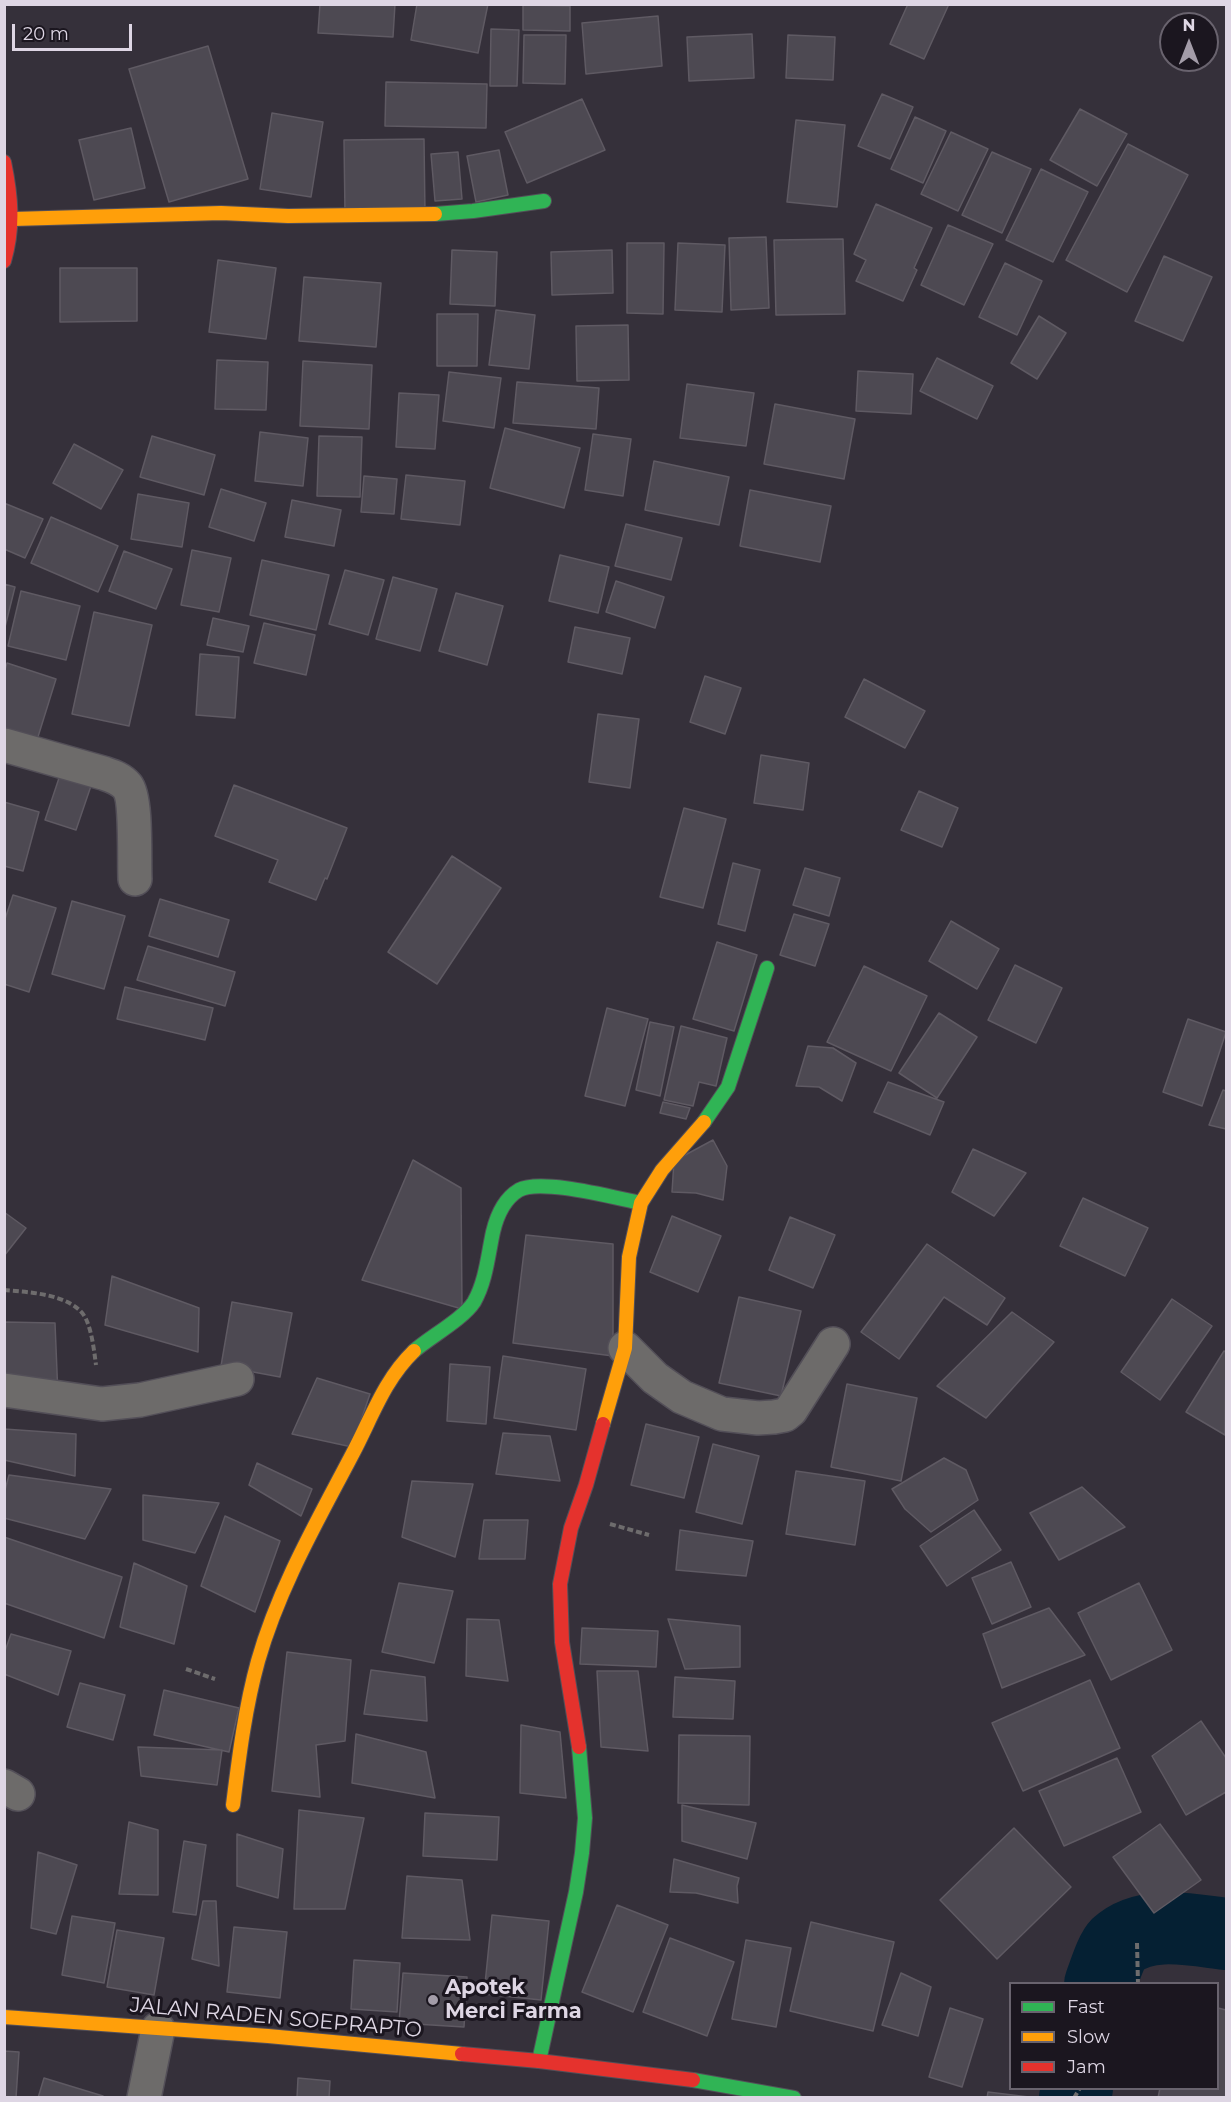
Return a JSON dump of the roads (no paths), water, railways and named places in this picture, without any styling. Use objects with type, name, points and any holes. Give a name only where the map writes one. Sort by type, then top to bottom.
[{"type":"main road","points":[[4,162],[13,219],[9,247],[4,261]]},
{"type":"main road","points":[[13,219],[221,213],[298,216],[409,215],[473,211],[544,201]]},
{"type":"main road","points":[[539,2061],[576,1892],[585,1818],[579,1749],[562,1642],[560,1584],[571,1528],[586,1485],[625,1348],[629,1257],[641,1203],[662,1170],[712,1113],[728,1087],[767,968]]},
{"type":"main road","points":[[233,1804],[250,1692],[264,1643],[289,1575],[398,1367],[415,1350],[459,1317],[474,1302],[500,1208],[514,1193],[532,1186],[641,1203]]},
{"type":"main road","name":"JALAN RADEN SOEPRAPTO","points":[[4,2017],[268,2036],[539,2061],[674,2077],[794,2097]]},
{"type":"street","points":[[4,745],[118,778],[128,787],[133,803],[135,879]]},
{"type":"street","points":[[625,1348],[655,1378],[682,1397],[722,1414],[774,1418],[785,1415],[791,1410],[833,1344]]},
{"type":"street","points":[[4,1390],[102,1404],[140,1400],[237,1379]]},
{"type":"street","points":[[144,2097],[158,2029]]},
{"type":"waterway","points":[[1101,1982],[1117,1945],[1141,1932],[1170,1928],[1226,1934]]},
{"type":"waterway","points":[[1075,2098],[1077,2090]]},
{"type":"place","name":"Apotek Merci Farma","points":[[433,2000]]}]
